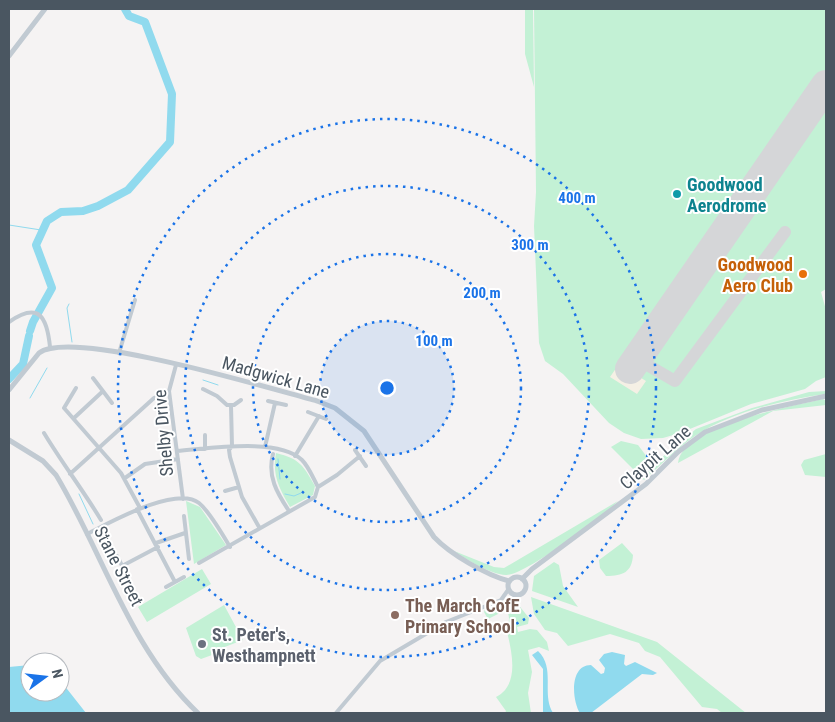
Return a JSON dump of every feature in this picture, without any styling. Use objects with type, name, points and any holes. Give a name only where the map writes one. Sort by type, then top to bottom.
[{"type":"street","points":[[9,56],[45,9]]},
{"type":"street","points":[[119,352],[134,300]]},
{"type":"street","points":[[9,322],[25,312],[33,312],[41,316],[47,325],[50,347],[39,353],[9,390]]},
{"type":"street","name":"Madgwick Lane","points":[[50,347],[72,347],[119,352],[317,400],[335,408],[358,424],[371,439],[441,545],[460,557],[509,581]]},
{"type":"street","name":"Shelby Drive","points":[[176,365],[169,391],[183,499]]},
{"type":"street","points":[[93,378],[112,403]]},
{"type":"street","points":[[76,388],[64,408],[125,478],[175,582]]},
{"type":"street","points":[[203,389],[231,406]]},
{"type":"street","points":[[70,474],[154,398],[169,391]]},
{"type":"street","points":[[74,418],[102,392]]},
{"type":"street","name":"Claypit Lane","points":[[522,579],[532,569],[646,484],[678,452],[697,437],[744,416],[826,396]]},
{"type":"street","points":[[231,406],[240,400]]},
{"type":"street","points":[[268,401],[286,405]]},
{"type":"street","points":[[265,447],[275,402]]},
{"type":"street","points":[[231,406],[232,446],[229,453],[239,488],[259,527]]},
{"type":"street","points":[[308,412],[326,419]]},
{"type":"street","points":[[295,456],[319,416]]},
{"type":"street","points":[[44,433],[101,520]]},
{"type":"street","points":[[205,435],[205,449]]},
{"type":"street","name":"Stane Street","points":[[9,440],[49,467],[61,484],[118,596],[148,648],[172,684],[198,713]]},
{"type":"street","points":[[177,451],[232,446],[257,445],[265,447],[295,456],[303,461],[318,487]]},
{"type":"street","points":[[355,450],[366,466]]},
{"type":"street","points":[[273,454],[270,468],[273,482],[289,511]]},
{"type":"street","points":[[199,563],[230,547],[259,527],[315,497],[318,487],[337,475],[360,456]]},
{"type":"street","points":[[125,478],[145,464],[178,459]]},
{"type":"street","points":[[225,491],[239,488]]},
{"type":"street","points":[[87,534],[153,503],[183,499],[196,501],[200,504],[230,547]]},
{"type":"street","points":[[184,516],[190,558]]},
{"type":"street","points":[[122,566],[157,545],[185,533]]},
{"type":"street","points":[[117,556],[127,575]]},
{"type":"street","points":[[166,588],[184,577]]},
{"type":"street","points":[[336,713],[380,662],[446,622],[501,600],[508,590],[509,581],[516,577],[522,579],[526,588],[521,594],[514,595],[508,590]]},
{"type":"green space","points":[[525,9],[533,9],[534,87],[525,54]]},
{"type":"green space","name":"Goodwood Aerodrome","points":[[534,9],[826,9],[826,289],[821,292],[826,310],[826,377],[805,389],[751,404],[680,433],[663,438],[641,439],[624,433],[609,423],[563,374],[545,361],[539,343],[534,226],[536,192]]},
{"type":"green space","points":[[826,391],[825,394],[757,408],[709,427],[681,446],[644,480],[611,447],[621,441],[638,445],[653,465],[696,429],[752,408],[809,392]]},
{"type":"green space","points":[[823,399],[826,401],[826,405],[774,411]]},
{"type":"green space","points":[[773,411],[678,463],[684,450],[698,438],[718,428]]},
{"type":"green space","points":[[276,453],[291,458],[304,468],[315,486],[313,495],[290,507],[277,481],[275,468]]},
{"type":"green space","points":[[826,454],[826,477],[805,475],[801,465],[804,460]]},
{"type":"green space","points":[[186,501],[200,507],[226,545],[194,564]]},
{"type":"green space","points":[[618,501],[564,544],[515,573],[506,575],[493,572],[454,551],[494,567],[504,568]]},
{"type":"green space","points":[[622,543],[633,555],[631,565],[622,574],[606,576],[600,568],[599,560]]},
{"type":"green space","points":[[554,562],[559,565],[563,586],[578,607],[532,591],[534,576]]},
{"type":"green space","points":[[202,569],[211,584],[147,622],[138,607]]},
{"type":"green space","points":[[531,597],[657,642],[746,713],[722,713],[717,709],[702,707],[660,657],[645,651],[639,643],[610,634],[568,646],[557,633],[545,630],[534,614]]},
{"type":"green space","points":[[503,601],[517,603],[529,618],[528,624],[517,627],[518,632],[530,629],[537,630],[547,642],[549,651],[539,647],[528,650],[532,672],[528,693],[531,713],[505,713],[506,711],[496,697],[508,686],[511,678],[512,662],[508,633],[509,616],[508,613],[502,612],[488,619],[484,612],[485,609]]},
{"type":"green space","points":[[224,605],[243,640],[222,648],[223,651],[201,659],[196,656],[186,628]]},
{"type":"sand","points":[[619,364],[646,381],[637,394],[610,377]]},
{"type":"water","points":[[538,651],[546,665],[548,698],[553,713],[543,713],[543,669],[532,655]]},
{"type":"water","points":[[612,652],[625,655],[624,664],[626,666],[635,662],[657,673],[653,675],[642,674],[591,713],[580,713],[574,693],[574,684],[579,671],[591,665],[601,674],[604,673],[605,668],[599,660],[604,654]]},
{"type":"water","points":[[20,666],[20,702],[70,702],[70,693],[86,713],[9,713],[9,667]]},
{"type":"waterway","points":[[30,331],[52,288],[36,245],[47,221],[61,212],[83,211],[98,206],[128,190],[170,142],[172,94],[145,22],[129,16],[125,9]]},
{"type":"waterway","points":[[9,225],[41,230]]},
{"type":"waterway","points":[[69,304],[67,308],[72,342]]},
{"type":"waterway","points":[[9,379],[23,364],[29,336]]},
{"type":"waterway","points":[[30,398],[47,368]]},
{"type":"waterway","points":[[203,380],[218,385]]},
{"type":"waterway","points":[[278,459],[280,479]]},
{"type":"waterway","points":[[285,494],[294,496],[301,493]]},
{"type":"waterway","points":[[79,494],[93,524]]},
{"type":"taxiway","points":[[637,359],[675,381],[785,232]]},
{"type":"runway","points":[[630,369],[826,85]]},
{"type":"place","name":"Goodwood Aerodrome","points":[[677,194]]},
{"type":"place","name":"Goodwood Aero Club","points":[[803,274]]},
{"type":"place","name":"The March CofE Primary School","points":[[395,615]]},
{"type":"place","name":"St. Peter's, Westhampnett","points":[[202,644]]}]
